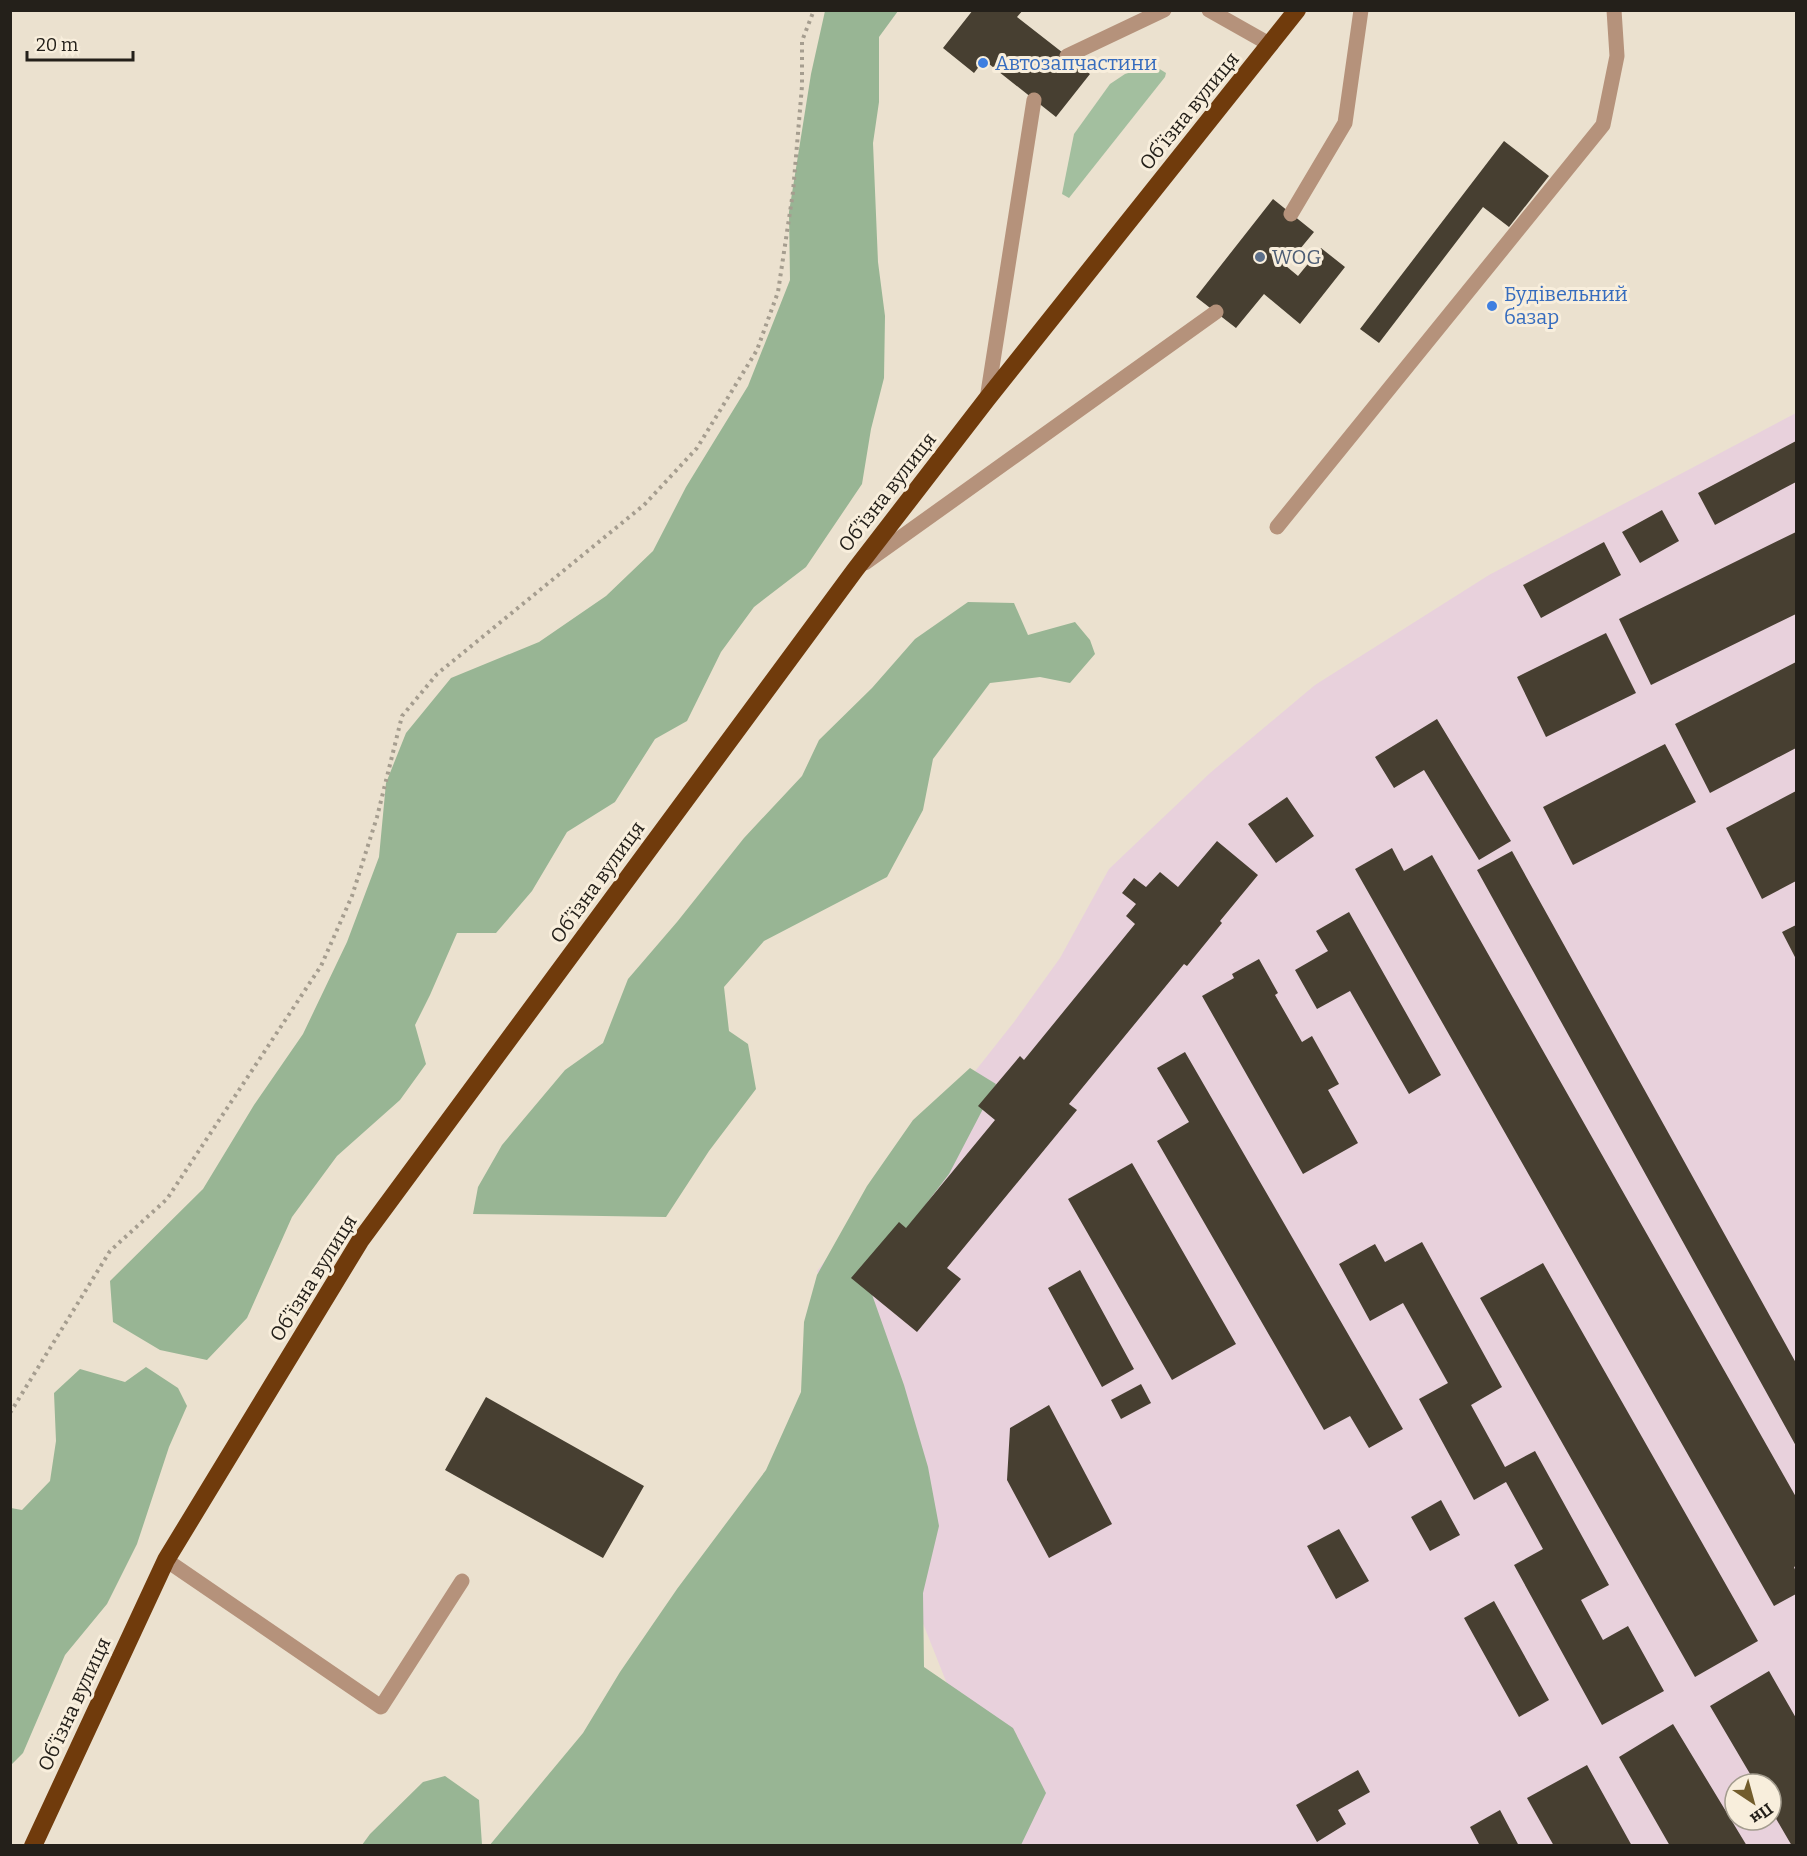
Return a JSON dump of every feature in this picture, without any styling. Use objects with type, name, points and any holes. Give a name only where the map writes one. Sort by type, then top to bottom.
[{"type":"highway","name":"Обʼїзна вулиця","points":[[33,1845],[166,1560],[360,1241],[855,570],[987,399],[1297,10]]},
{"type":"street","points":[[1067,56],[1164,10]]},
{"type":"street","points":[[1209,10],[1270,45]]},
{"type":"street","points":[[1291,214],[1345,123],[1361,10]]},
{"type":"street","points":[[1277,527],[1603,125],[1617,56],[1614,10]]},
{"type":"street","points":[[987,399],[1034,100]]},
{"type":"street","points":[[855,570],[1216,312]]},
{"type":"street","points":[[166,1560],[381,1707],[462,1581]]},
{"type":"path","points":[[10,1413],[110,1251],[167,1199],[321,966],[352,896],[377,817],[402,716],[437,674],[644,505],[696,447],[757,350],[778,292],[793,192],[802,41],[814,10]]},
{"type":"shaded area","points":[[1796,413],[1796,1845],[1011,1845],[901,1568],[875,1416],[817,1271],[1014,1022],[1060,958],[1109,869],[1210,773],[1315,685],[1489,575]]},
{"type":"green space","points":[[825,11],[898,11],[879,37],[879,102],[873,143],[878,262],[885,316],[884,378],[871,429],[862,484],[806,567],[754,607],[721,652],[687,721],[655,739],[615,802],[567,832],[532,891],[496,933],[457,933],[415,1025],[426,1064],[400,1100],[337,1156],[292,1217],[247,1318],[207,1360],[160,1350],[113,1322],[110,1281],[203,1189],[254,1105],[303,1034],[347,942],[379,857],[386,783],[406,733],[451,678],[539,642],[606,596],[653,551],[686,487],[748,386],[790,280],[789,212],[811,74]]},
{"type":"green space","points":[[1145,68],[1158,68],[1166,73],[1165,77],[1069,198],[1062,194],[1074,134],[1110,84],[1125,74]]},
{"type":"green space","points":[[968,602],[1014,603],[1028,635],[1075,622],[1090,640],[1095,654],[1070,683],[1040,677],[990,683],[933,759],[923,810],[887,877],[764,941],[724,987],[729,1031],[748,1044],[756,1089],[709,1151],[666,1217],[473,1214],[478,1187],[502,1145],[565,1070],[603,1043],[628,979],[744,838],[802,776],[819,740],[872,688],[915,639]]},
{"type":"green space","points":[[970,1068],[996,1084],[949,1174],[903,1234],[869,1286],[904,1385],[928,1467],[939,1526],[923,1593],[924,1667],[1013,1728],[1046,1793],[1021,1845],[489,1846],[583,1733],[620,1672],[677,1589],[766,1470],[801,1392],[804,1322],[817,1275],[867,1186],[913,1120]]},
{"type":"green space","points":[[146,1367],[178,1388],[187,1406],[169,1447],[137,1544],[107,1604],[65,1655],[23,1753],[11,1765],[11,1508],[22,1510],[50,1481],[56,1441],[54,1393],[80,1369],[125,1382]]},
{"type":"green space","points":[[445,1776],[479,1800],[482,1845],[362,1845],[370,1834],[423,1782]]},
{"type":"building","points":[[973,10],[1023,10],[1017,17],[1090,74],[1056,117],[984,60],[974,73],[943,48]]},
{"type":"building","points":[[1504,141],[1549,176],[1509,227],[1483,207],[1379,343],[1360,329]]},
{"type":"building","name":"WOG","points":[[1273,199],[1314,232],[1286,266],[1298,276],[1321,248],[1345,267],[1300,324],[1264,294],[1236,328],[1196,297]]},
{"type":"building","points":[[1796,441],[1796,482],[1715,525],[1698,493]]},
{"type":"building","points":[[1662,510],[1679,541],[1640,563],[1622,532]]},
{"type":"building","points":[[1796,532],[1796,614],[1651,685],[1619,619]]},
{"type":"building","points":[[1604,542],[1621,575],[1541,618],[1523,585]]},
{"type":"building","points":[[1606,633],[1636,693],[1546,737],[1517,677]]},
{"type":"building","points":[[1796,662],[1796,748],[1710,793],[1675,724]]},
{"type":"building","points":[[1437,719],[1511,841],[1479,860],[1424,770],[1394,788],[1375,757]]},
{"type":"building","points":[[1665,744],[1696,802],[1573,865],[1543,807]]},
{"type":"building","points":[[1796,791],[1796,881],[1762,899],[1726,828]]},
{"type":"building","points":[[1287,797],[1314,836],[1276,863],[1248,824]]},
{"type":"building","points":[[1217,841],[1258,875],[1187,966],[1184,964],[1069,1104],[1077,1110],[947,1268],[961,1279],[917,1332],[851,1278],[899,1222],[906,1228],[995,1120],[978,1106],[1020,1056],[1024,1060],[1135,924],[1126,916],[1136,904],[1122,893],[1134,878],[1146,887],[1160,872],[1178,887]]},
{"type":"building","points":[[1392,848],[1404,871],[1432,855],[1796,1497],[1796,1566],[1794,1567],[1796,1594],[1774,1606],[1355,869]]},
{"type":"building","points":[[1512,851],[1796,1363],[1796,1446],[1477,870]]},
{"type":"building","points":[[1349,912],[1441,1075],[1409,1094],[1350,991],[1317,1009],[1295,970],[1328,951],[1316,931]]},
{"type":"building","points":[[1796,925],[1796,959],[1782,932]]},
{"type":"building","points":[[1259,959],[1278,993],[1275,995],[1302,1042],[1312,1036],[1339,1084],[1328,1090],[1358,1143],[1303,1174],[1202,996],[1234,978],[1232,974]]},
{"type":"building","points":[[1185,1052],[1403,1429],[1369,1448],[1350,1416],[1324,1430],[1157,1141],[1189,1122],[1157,1068]]},
{"type":"building","points":[[1132,1163],[1236,1344],[1172,1380],[1068,1199]]},
{"type":"building","points":[[1422,1242],[1502,1387],[1471,1405],[1505,1467],[1535,1451],[1609,1585],[1581,1600],[1603,1640],[1628,1626],[1664,1691],[1602,1725],[1514,1565],[1543,1549],[1506,1482],[1474,1500],[1419,1399],[1448,1383],[1403,1303],[1370,1321],[1339,1264],[1375,1244],[1385,1262]]},
{"type":"building","points":[[1543,1263],[1758,1641],[1695,1677],[1480,1298]]},
{"type":"building","points":[[1080,1270],[1134,1369],[1102,1387],[1048,1288]]},
{"type":"building","points":[[1141,1384],[1151,1403],[1121,1419],[1111,1400]]},
{"type":"building","points":[[486,1397],[644,1486],[603,1558],[445,1470]]},
{"type":"building","points":[[1049,1405],[1112,1524],[1049,1558],[1007,1480],[1010,1428]]},
{"type":"building","points":[[1441,1500],[1460,1535],[1430,1551],[1411,1517]]},
{"type":"building","points":[[1339,1529],[1369,1581],[1336,1599],[1307,1546]]},
{"type":"building","points":[[1494,1601],[1549,1700],[1519,1717],[1464,1618]]},
{"type":"building","points":[[1769,1671],[1796,1718],[1796,1846],[1792,1846],[1783,1831],[1783,1772],[1749,1772],[1710,1706]]},
{"type":"building","points":[[1673,1724],[1723,1806],[1723,1832],[1739,1832],[1747,1846],[1670,1846],[1619,1757]]},
{"type":"building","points":[[1587,1765],[1632,1846],[1554,1846],[1527,1798]]},
{"type":"building","points":[[1358,1770],[1370,1792],[1338,1810],[1346,1824],[1317,1842],[1296,1805]]},
{"type":"building","points":[[1500,1810],[1519,1846],[1480,1846],[1470,1827]]},
{"type":"place","name":"Автозапчастини","points":[[983,63]]},
{"type":"place","name":"WOG","points":[[1260,257]]},
{"type":"place","name":"Будівельний базар","points":[[1492,306]]}]
